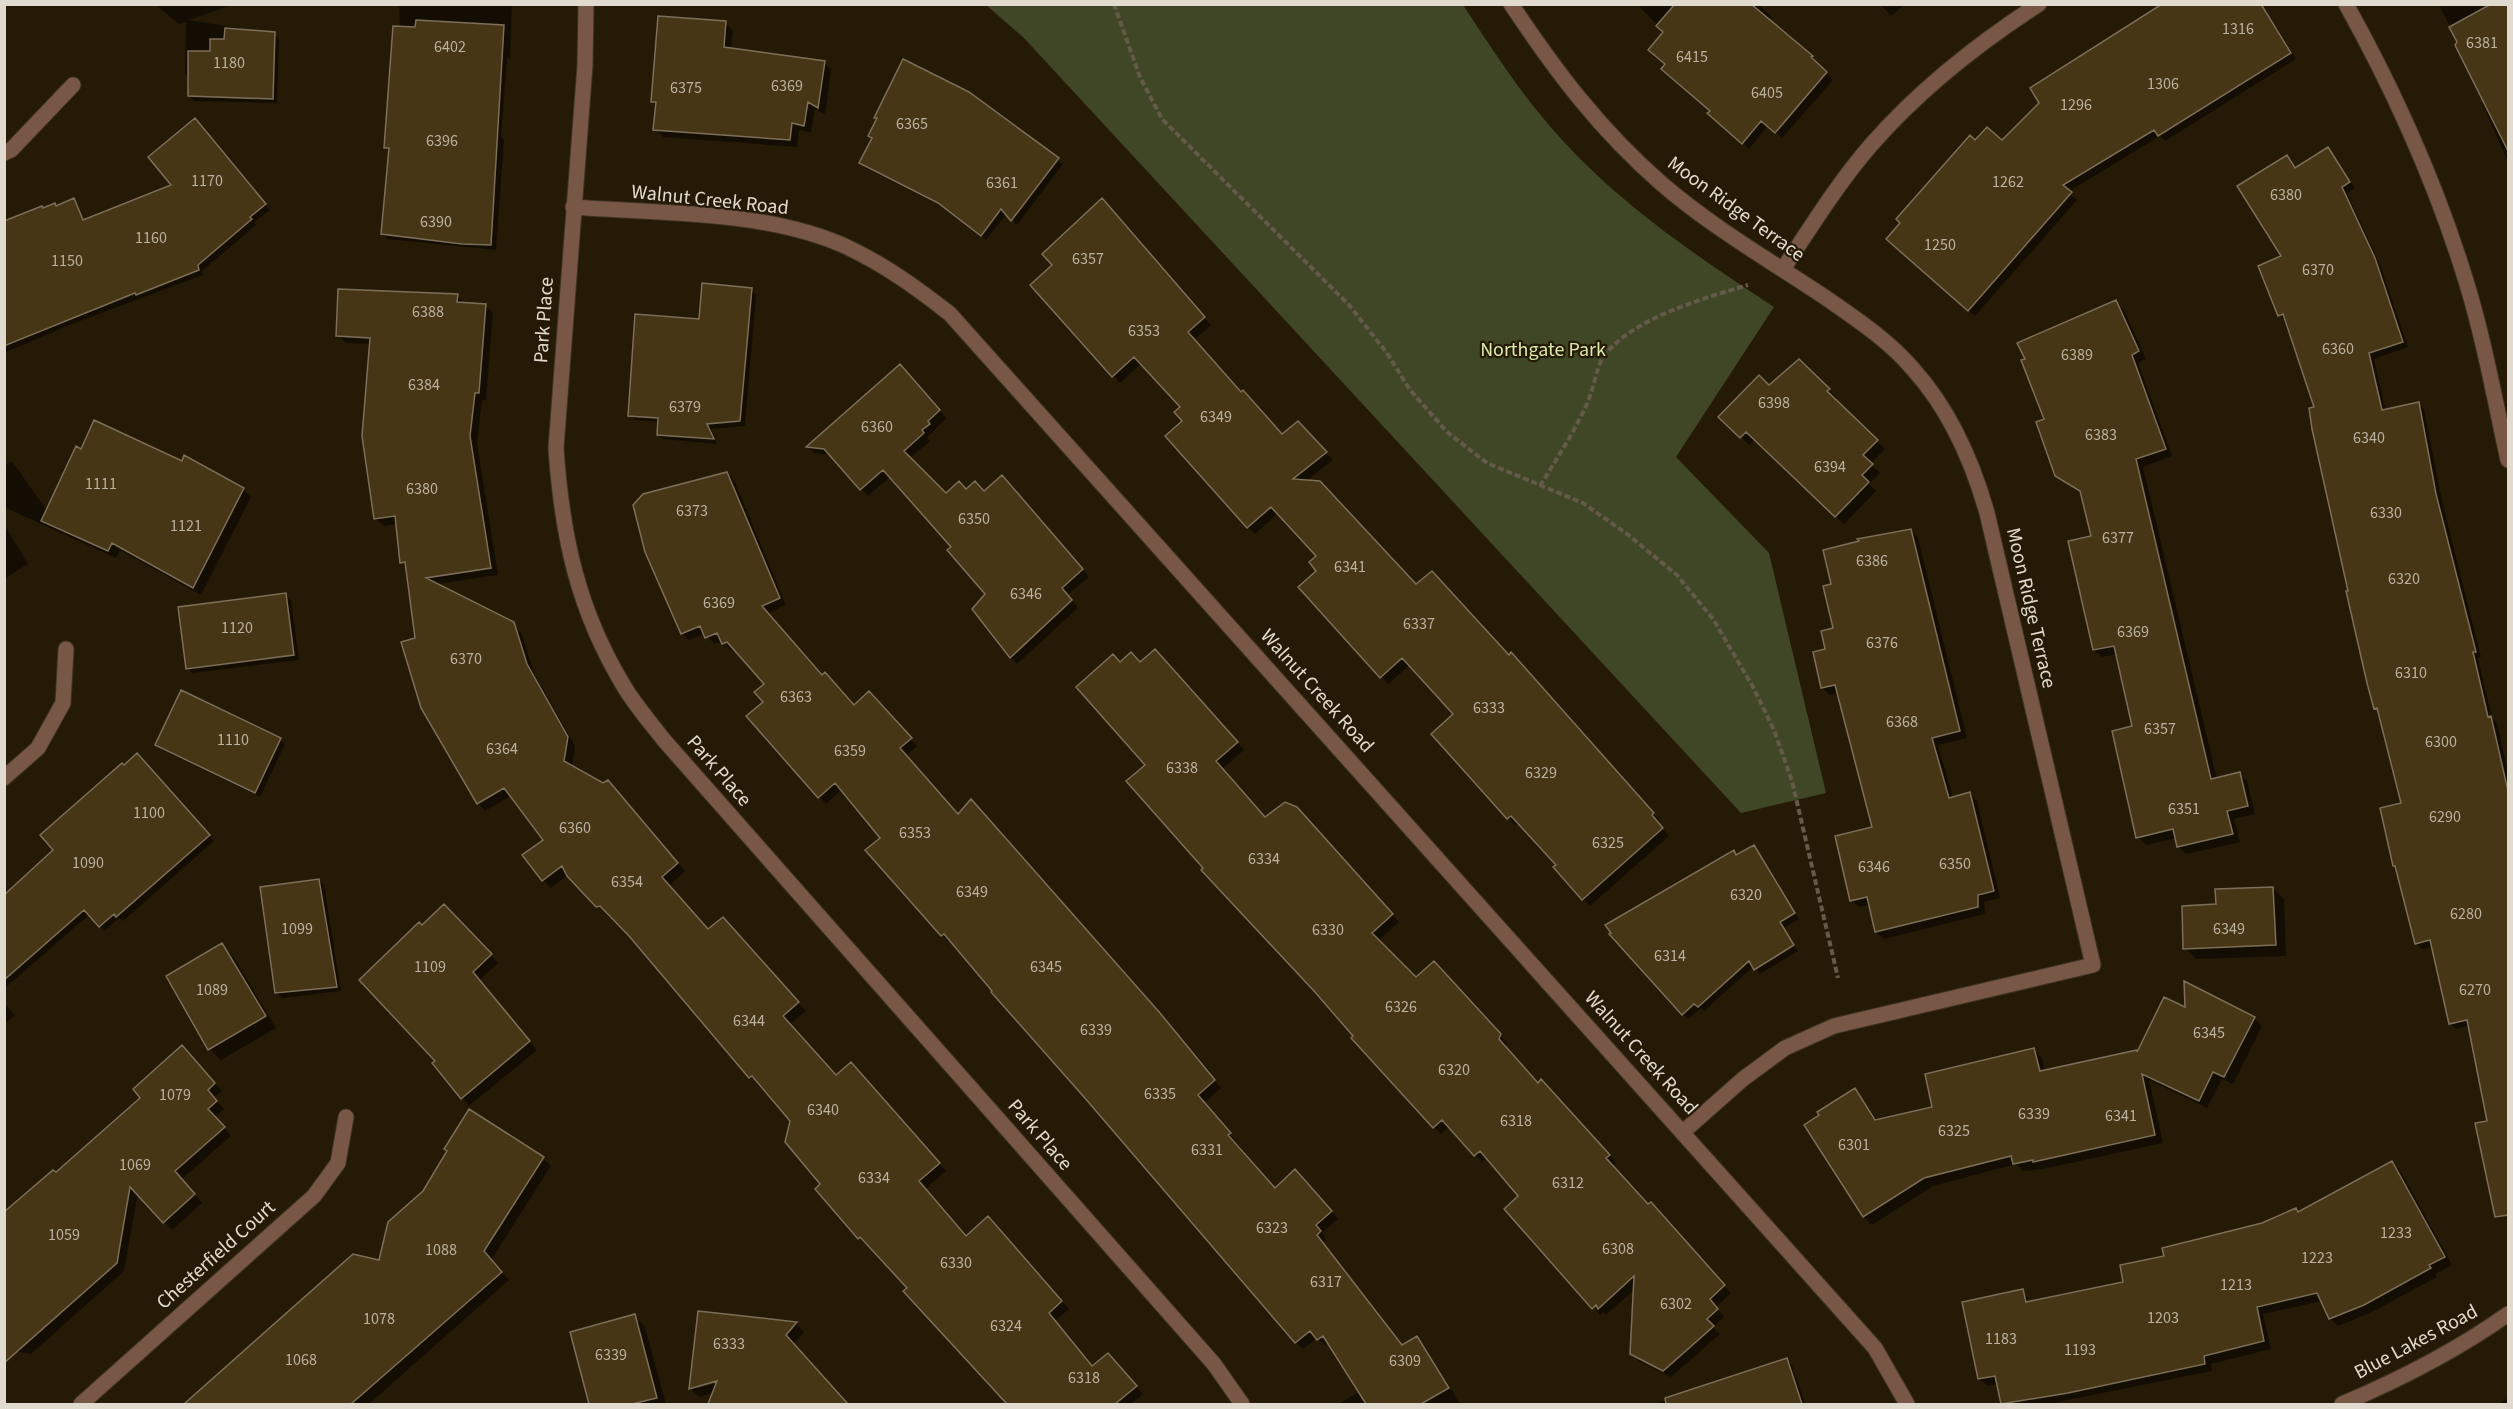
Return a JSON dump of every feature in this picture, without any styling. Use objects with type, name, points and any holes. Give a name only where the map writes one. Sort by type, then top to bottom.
[{"type":"street","name":"Park Place","points":[[586,4],[556,448],[560,510],[574,574],[596,633],[625,689],[663,739],[1214,1364],[1242,1404]]},
{"type":"street","name":"Moon Ridge Terrace","points":[[1511,4],[1557,74],[1609,134],[1663,185],[1870,328],[1913,369],[1948,416],[1974,469],[1987,513],[2093,965],[1834,1026],[1785,1048],[1743,1079],[1683,1132]]},
{"type":"street","points":[[1783,269],[1870,146],[1909,105],[1984,40],[2040,4]]},
{"type":"street","points":[[2346,4],[2389,82],[2432,179],[2467,283],[2508,460]]},
{"type":"street","points":[[4,153],[11,150],[74,85]]},
{"type":"street","name":"Walnut Creek Road","points":[[573,207],[733,219],[788,228],[845,246],[900,275],[950,314],[1875,1348],[1907,1404]]},
{"type":"street","points":[[4,778],[38,748],[63,703],[66,650]]},
{"type":"street","name":"Chesterfield Court","points":[[81,1404],[314,1196],[338,1163],[346,1117]]},
{"type":"street","name":"Blue Lakes Road","points":[[2342,1404],[2403,1378],[2478,1336],[2508,1314]]},
{"type":"path","points":[[1114,4],[1140,77],[1162,119],[1349,305],[1387,353],[1410,390],[1447,432],[1487,463],[1583,503],[1627,534],[1677,575],[1713,619],[1753,687],[1774,730],[1792,781],[1838,978]]},
{"type":"path","points":[[1540,486],[1586,406],[1602,360],[1621,340],[1652,320],[1697,300],[1748,285]]},
{"type":"green space","name":"Northgate Park","points":[[986,5],[1463,5],[1529,100],[1591,170],[1679,242],[1774,307],[1676,457],[1769,553],[1826,793],[1741,813],[1023,37]]},
{"type":"building","points":[[1675,4],[1751,4],[1813,56],[1811,57],[1827,72],[1775,133],[1761,121],[1742,144],[1707,113],[1710,111],[1661,69],[1665,64],[1648,50],[1663,32],[1656,26]]},
{"type":"building","points":[[2162,4],[2261,4],[2291,53],[2158,136],[2154,130],[2063,185],[2072,192],[1968,311],[1886,239],[1900,223],[1896,219],[1970,135],[1975,140],[1987,127],[2002,140],[2039,103],[2030,88]]},
{"type":"building","points":[[2491,4],[2508,4],[2508,151],[2455,45],[2457,42],[2449,27]]},
{"type":"building","points":[[658,16],[726,21],[724,47],[825,61],[818,108],[808,102],[804,126],[792,123],[790,140],[653,130],[656,102],[651,102]]},
{"type":"building","points":[[416,20],[504,25],[491,245],[462,244],[381,234],[389,148],[384,148],[393,26],[415,27]]},
{"type":"building","points":[[225,28],[275,32],[273,99],[188,96],[188,51],[210,51],[210,39],[224,39]]},
{"type":"building","points":[[903,59],[969,92],[1059,158],[1011,221],[1001,209],[981,236],[938,203],[859,163],[872,138],[868,136],[877,118],[874,118]]},
{"type":"building","points":[[195,118],[266,204],[250,217],[252,219],[198,265],[199,270],[136,295],[135,293],[4,346],[4,221],[42,206],[43,208],[55,203],[56,206],[74,198],[83,220],[171,185],[148,157]]},
{"type":"building","points":[[2328,147],[2350,182],[2342,187],[2375,258],[2403,342],[2369,353],[2382,410],[2419,402],[2436,494],[2476,652],[2473,652],[2488,717],[2491,716],[2508,791],[2508,1215],[2495,1217],[2475,1123],[2487,1121],[2467,1020],[2449,1024],[2430,940],[2415,944],[2395,866],[2393,866],[2380,808],[2401,803],[2377,708],[2374,709],[2367,683],[2346,591],[2348,591],[2312,429],[2309,408],[2314,407],[2283,314],[2278,316],[2258,266],[2281,256],[2237,186],[2287,155],[2295,168]]},
{"type":"building","points":[[1102,198],[1205,317],[1188,332],[1241,392],[1243,390],[1282,434],[1298,421],[1327,452],[1293,479],[1320,481],[1416,584],[1432,571],[1509,655],[1511,652],[1654,813],[1652,815],[1663,828],[1582,900],[1553,867],[1556,865],[1511,816],[1507,819],[1431,734],[1453,714],[1402,658],[1380,678],[1298,587],[1316,571],[1309,562],[1316,556],[1271,507],[1247,528],[1165,436],[1182,421],[1174,412],[1180,407],[1134,357],[1112,377],[1030,285],[1052,265],[1042,254]]},
{"type":"building","points":[[702,283],[752,288],[740,421],[707,424],[714,439],[657,435],[658,418],[628,416],[635,314],[699,319]]},
{"type":"building","points":[[338,289],[458,294],[457,302],[486,304],[479,393],[475,393],[470,436],[491,568],[426,578],[514,622],[527,664],[568,737],[564,761],[603,783],[608,780],[678,863],[662,877],[708,929],[723,917],[799,1002],[783,1016],[836,1075],[851,1062],[940,1163],[919,1181],[966,1236],[988,1216],[1062,1301],[1049,1313],[1092,1366],[1108,1353],[1137,1386],[1115,1404],[1007,1404],[903,1291],[907,1288],[860,1237],[858,1239],[815,1189],[820,1184],[785,1142],[790,1121],[752,1076],[749,1078],[629,936],[600,906],[596,907],[567,876],[562,866],[542,881],[522,855],[543,840],[504,788],[477,804],[421,708],[401,642],[415,638],[405,562],[400,563],[395,516],[374,519],[362,436],[370,338],[336,336]]},
{"type":"building","points":[[2116,300],[2139,351],[2132,355],[2166,449],[2136,459],[2211,779],[2240,772],[2248,806],[2227,811],[2233,834],[2177,847],[2173,829],[2136,838],[2112,731],[2132,726],[2114,646],[2093,650],[2068,541],[2091,536],[2080,491],[2055,476],[2036,422],[2044,419],[2021,360],[2025,359],[2017,343]]},
{"type":"building","points":[[1799,359],[1830,389],[1827,391],[1878,440],[1863,455],[1873,464],[1862,475],[1869,482],[1835,517],[1746,432],[1740,438],[1718,417],[1759,375],[1769,385]]},
{"type":"building","points":[[900,364],[940,410],[928,421],[930,424],[922,430],[924,433],[904,451],[946,493],[959,481],[966,489],[975,481],[984,491],[1002,475],[1083,569],[1062,588],[1072,600],[1010,658],[972,609],[985,594],[947,550],[951,547],[883,470],[860,490],[824,449],[806,447]]},
{"type":"building","points":[[94,420],[182,461],[184,455],[244,488],[193,588],[112,543],[108,551],[41,521],[76,446],[81,449]]},
{"type":"building","points":[[727,472],[780,598],[762,606],[822,675],[825,672],[854,705],[869,691],[912,738],[900,748],[958,814],[971,799],[1160,1013],[1215,1080],[1198,1095],[1231,1133],[1228,1135],[1275,1188],[1295,1169],[1332,1211],[1316,1225],[1321,1231],[1317,1235],[1402,1345],[1417,1336],[1449,1388],[1421,1404],[1366,1404],[1323,1336],[1317,1340],[1310,1331],[1295,1343],[991,992],[944,934],[941,936],[865,850],[880,838],[835,783],[818,798],[746,716],[763,702],[754,692],[764,684],[727,642],[722,644],[717,633],[705,638],[700,626],[681,634],[645,552],[633,505],[643,494]]},
{"type":"building","points":[[1911,529],[1960,731],[1932,738],[1949,798],[1970,792],[1994,891],[1978,895],[1978,907],[1875,932],[1867,897],[1850,901],[1835,836],[1872,827],[1835,685],[1821,688],[1813,652],[1825,649],[1821,631],[1833,628],[1823,586],[1831,584],[1823,550],[1859,541],[1857,539]]},
{"type":"building","points":[[286,593],[294,655],[186,669],[178,607]]},
{"type":"building","points":[[1155,649],[1238,742],[1216,761],[1265,817],[1285,802],[1297,807],[1393,914],[1372,933],[1416,977],[1434,961],[1501,1034],[1499,1039],[1538,1083],[1541,1079],[1610,1155],[1606,1158],[1648,1204],[1651,1202],[1725,1285],[1710,1299],[1718,1309],[1707,1319],[1714,1326],[1663,1371],[1630,1354],[1634,1276],[1598,1309],[1596,1305],[1592,1309],[1504,1209],[1518,1196],[1480,1151],[1474,1156],[1442,1120],[1433,1128],[1351,1038],[1353,1036],[1314,991],[1201,870],[1203,868],[1126,781],[1145,765],[1076,687],[1113,654],[1120,662],[1131,652],[1140,662]]},
{"type":"building","points":[[181,690],[281,738],[255,793],[155,745]]},
{"type":"building","points":[[137,753],[210,835],[116,917],[114,914],[99,927],[84,910],[4,980],[4,895],[53,850],[40,835],[122,763],[124,765]]},
{"type":"building","points":[[1754,845],[1795,913],[1780,922],[1794,945],[1754,970],[1749,961],[1698,1007],[1694,1004],[1682,1015],[1609,934],[1611,933],[1605,925],[1734,850],[1736,855]]},
{"type":"building","points":[[319,879],[337,987],[275,993],[260,887]]},
{"type":"building","points":[[2273,887],[2276,945],[2183,949],[2182,906],[2216,904],[2215,889]]},
{"type":"building","points":[[444,904],[492,954],[473,972],[530,1041],[461,1099],[432,1063],[435,1061],[359,980],[419,922],[422,925]]},
{"type":"building","points":[[222,943],[266,1016],[208,1050],[166,976]]},
{"type":"building","points":[[2184,981],[2255,1017],[2224,1077],[2213,1072],[2199,1101],[2142,1074],[2155,1135],[2033,1162],[2033,1160],[2013,1164],[2011,1156],[1924,1178],[1863,1217],[1804,1125],[1819,1115],[1817,1112],[1855,1088],[1875,1120],[1932,1107],[1925,1074],[2034,1048],[2040,1071],[2137,1050],[2137,1052],[2164,997],[2185,1007]]},
{"type":"building","points":[[182,1045],[215,1083],[208,1090],[217,1101],[208,1109],[225,1127],[175,1171],[195,1194],[163,1223],[130,1187],[117,1263],[4,1363],[4,1212],[53,1170],[56,1172],[140,1098],[133,1089]]},
{"type":"building","points":[[469,1109],[544,1157],[484,1251],[502,1272],[351,1404],[184,1404],[353,1254],[379,1260],[388,1222],[423,1191],[447,1151],[444,1149]]},
{"type":"building","points":[[2392,1161],[2445,1257],[2429,1265],[2431,1268],[2364,1305],[2329,1319],[2317,1293],[2257,1307],[2264,1341],[2204,1356],[2205,1364],[2068,1393],[2001,1404],[1995,1376],[1978,1379],[1962,1302],[2023,1289],[2026,1302],[2123,1282],[2120,1265],[2164,1256],[2162,1248],[2262,1223],[2296,1208],[2298,1212]]},
{"type":"building","points":[[698,1311],[797,1322],[786,1335],[848,1404],[708,1404],[717,1381],[689,1389]]},
{"type":"building","points":[[635,1314],[657,1398],[632,1404],[589,1404],[570,1332]]},
{"type":"building","points":[[1787,1358],[1802,1404],[1666,1404],[1665,1398]]}]
